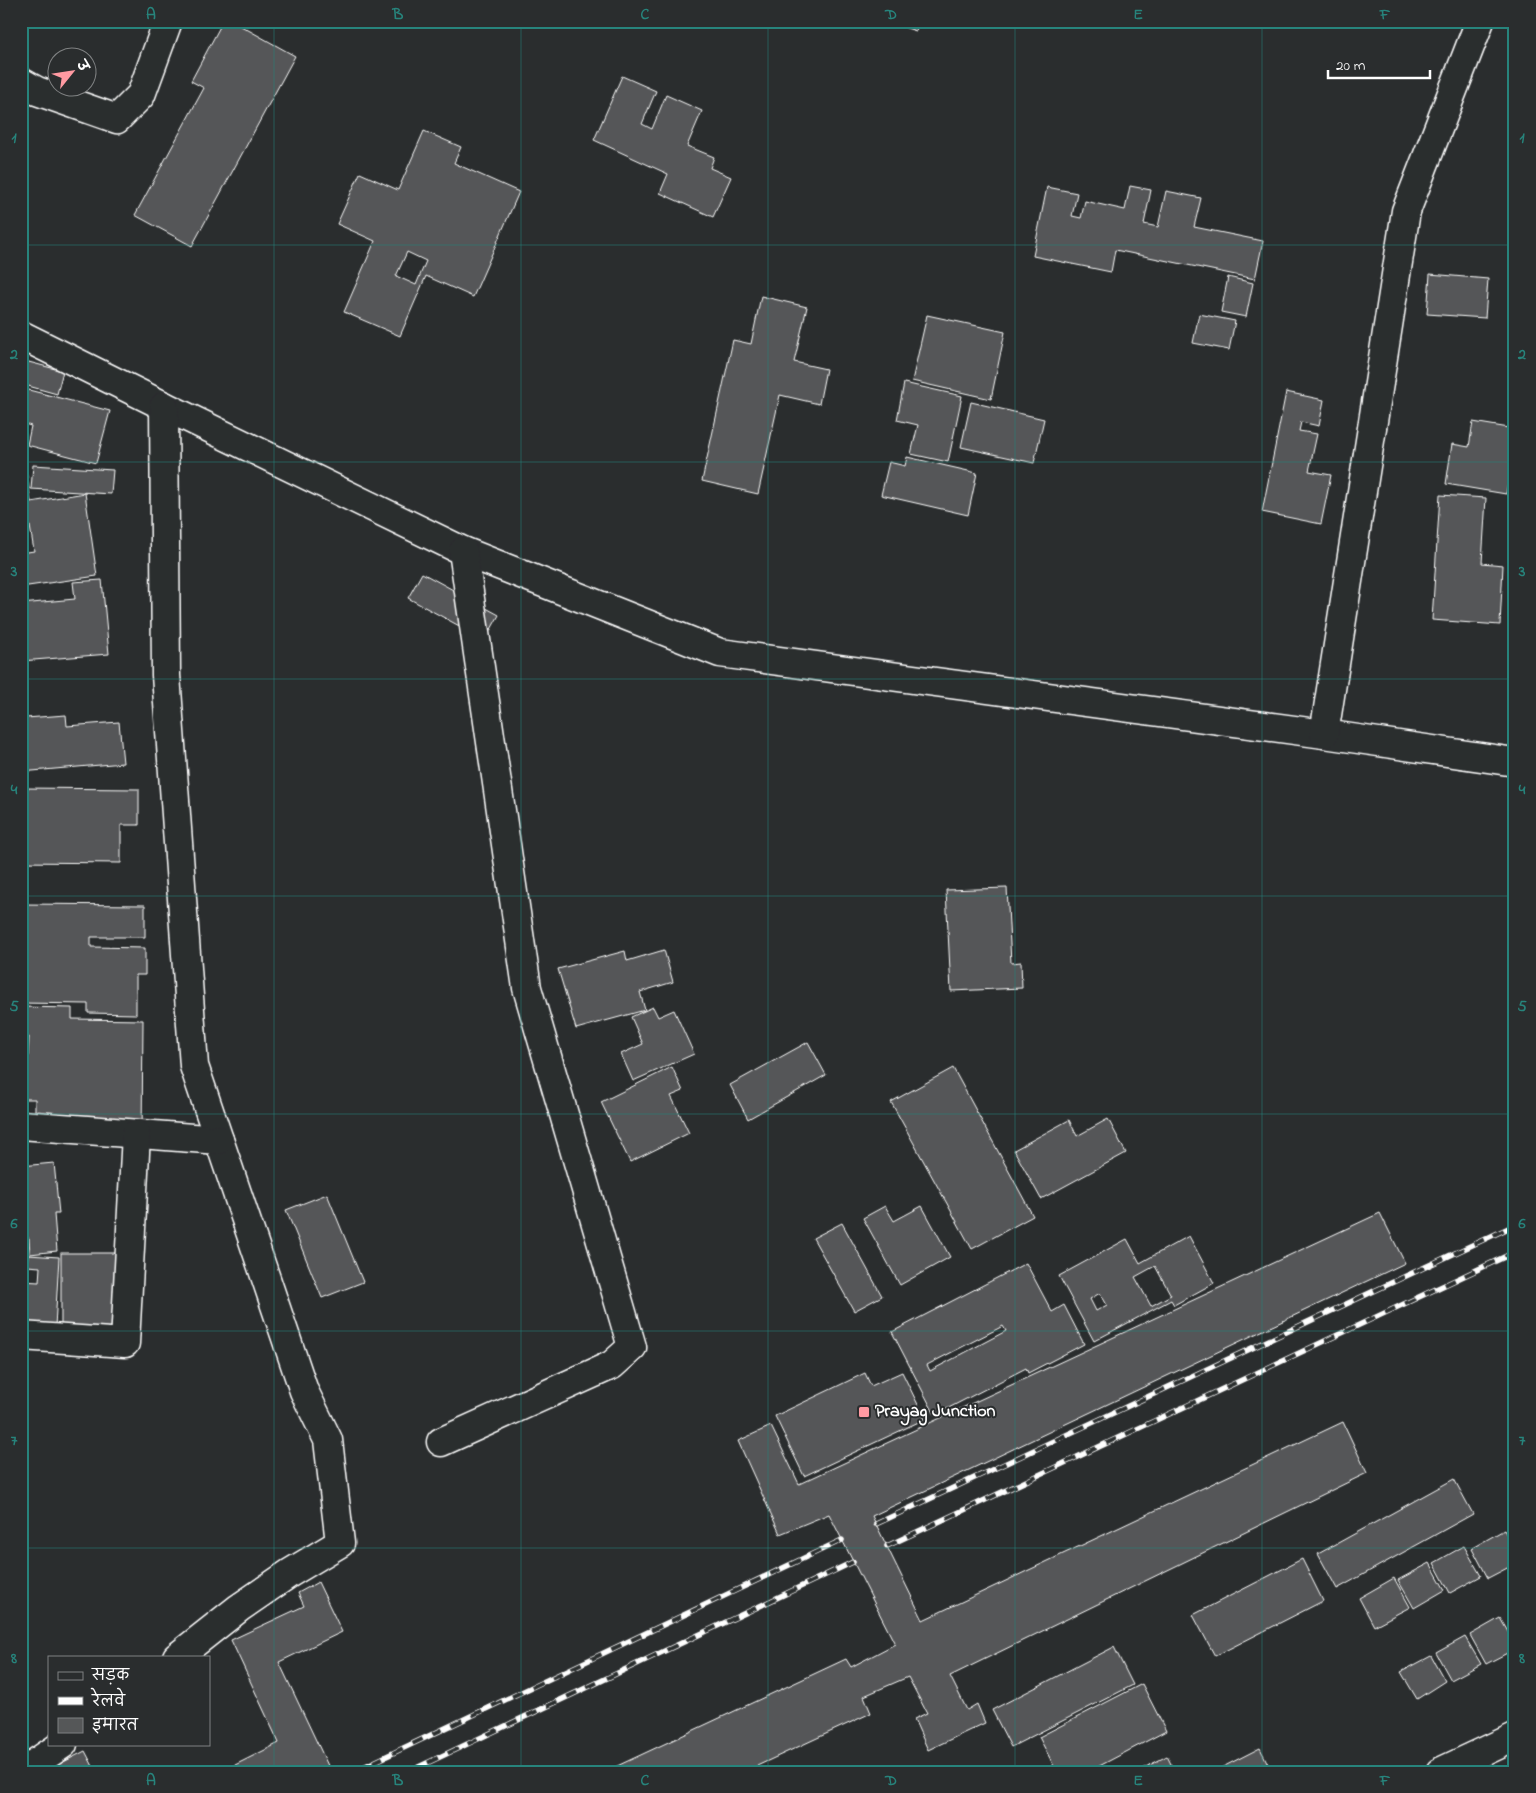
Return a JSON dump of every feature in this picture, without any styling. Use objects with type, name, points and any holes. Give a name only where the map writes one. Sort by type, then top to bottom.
[{"type":"street","points":[[21,82],[37,91],[117,119],[141,95],[168,21]]},
{"type":"street","points":[[1324,734],[1406,211],[1480,21]]},
{"type":"street","points":[[21,335],[463,551],[720,652],[1324,734],[1515,762]]},
{"type":"street","points":[[164,406],[166,675],[194,1066],[304,1391],[328,1440],[340,1543],[290,1573],[239,1608],[178,1656]]},
{"type":"street","points":[[441,1442],[612,1365],[632,1347],[527,988],[463,551]]},
{"type":"street","points":[[21,1125],[219,1140]]},
{"type":"street","points":[[21,1336],[125,1343],[136,1134]]},
{"type":"street","points":[[1440,1772],[1515,1737]]},
{"type":"street","points":[[22,1772],[60,1746]]},
{"type":"building","points":[[223,21],[232,21],[295,56],[192,246],[135,215],[204,88],[191,81]]},
{"type":"building","points":[[884,21],[919,21],[916,31]]},
{"type":"building","points":[[622,76],[656,91],[642,124],[652,129],[666,95],[702,111],[687,146],[714,157],[710,168],[731,177],[713,217],[660,193],[668,174],[594,140]]},
{"type":"building","points":[[424,131],[461,147],[454,163],[519,192],[473,297],[426,276],[400,336],[344,312],[375,241],[337,224],[360,173],[398,190]],"holes":[[[407,252],[426,261],[416,285],[396,276]]]},
{"type":"building","points":[[1130,186],[1151,190],[1144,224],[1158,227],[1166,191],[1201,198],[1194,227],[1263,241],[1255,279],[1115,250],[1111,272],[1033,256],[1047,187],[1077,193],[1072,216],[1081,218],[1085,201],[1125,210]]},
{"type":"building","points":[[1430,274],[1488,279],[1485,318],[1427,314]]},
{"type":"building","points":[[1228,277],[1253,283],[1246,317],[1221,312]]},
{"type":"building","points":[[761,296],[807,307],[794,362],[826,369],[819,404],[780,395],[758,494],[702,481],[733,340],[751,344]]},
{"type":"building","points":[[1199,314],[1235,321],[1229,350],[1193,343]]},
{"type":"building","points":[[927,315],[1005,332],[991,399],[912,381]]},
{"type":"building","points":[[21,360],[63,371],[57,394],[21,384]]},
{"type":"building","points":[[904,383],[962,396],[948,462],[911,454],[918,425],[897,420]]},
{"type":"building","points":[[21,388],[110,411],[96,463],[27,445],[31,426],[21,423]]},
{"type":"building","points":[[1286,392],[1324,400],[1319,426],[1301,422],[1299,431],[1317,434],[1309,471],[1331,475],[1321,524],[1262,512]]},
{"type":"building","points":[[971,402],[1044,419],[1034,463],[961,447]]},
{"type":"building","points":[[1473,422],[1515,429],[1515,443],[1506,494],[1446,484],[1452,444],[1469,447]]},
{"type":"building","points":[[21,439],[31,502],[85,493],[97,576],[21,587],[21,553],[34,551],[30,526],[21,527]]},
{"type":"building","points":[[907,457],[977,473],[968,515],[881,495],[889,462],[905,466]]},
{"type":"building","points":[[33,465],[113,470],[111,494],[31,489]]},
{"type":"building","points":[[1440,495],[1486,498],[1482,563],[1503,565],[1500,625],[1432,620]]},
{"type":"building","points":[[422,573],[499,615],[485,640],[408,598]]},
{"type":"building","points":[[102,580],[109,654],[21,661],[21,604],[75,599],[73,582]]},
{"type":"building","points":[[21,675],[26,718],[66,715],[67,726],[119,722],[123,763],[21,772]]},
{"type":"building","points":[[21,788],[139,789],[139,825],[121,825],[121,863],[21,862]]},
{"type":"building","points":[[1007,888],[1011,963],[1021,962],[1022,988],[951,991],[946,890]]},
{"type":"building","points":[[21,904],[145,905],[145,937],[91,937],[91,947],[145,948],[145,975],[136,975],[136,1014],[88,1013],[88,1004],[21,1003]]},
{"type":"building","points":[[664,950],[673,982],[640,992],[645,1010],[576,1029],[558,969],[625,951],[627,961]]},
{"type":"building","points":[[21,1007],[72,1008],[72,1019],[143,1020],[142,1135],[35,1134],[35,1099],[21,1099],[21,1059],[28,1059],[29,1037],[21,1037]]},
{"type":"building","points":[[653,1007],[658,1017],[674,1010],[694,1054],[633,1081],[621,1054],[643,1044],[631,1017]]},
{"type":"building","points":[[808,1042],[826,1075],[748,1119],[730,1085]]},
{"type":"building","points":[[672,1067],[683,1091],[671,1096],[689,1133],[630,1162],[601,1102]]},
{"type":"building","points":[[953,1068],[1033,1216],[972,1249],[891,1102]]},
{"type":"building","points":[[1108,1119],[1126,1153],[1041,1199],[1014,1150],[1069,1120],[1077,1136]]},
{"type":"building","points":[[54,1163],[59,1214],[54,1214],[57,1251],[30,1254],[29,1238],[21,1238],[21,1166]]},
{"type":"building","points":[[327,1194],[363,1282],[322,1298],[286,1210]]},
{"type":"building","points":[[885,1206],[894,1221],[922,1206],[950,1257],[900,1285],[863,1218]]},
{"type":"building","points":[[1380,1213],[1405,1263],[872,1516],[923,1620],[1343,1422],[1367,1473],[950,1676],[967,1710],[977,1704],[985,1723],[928,1750],[914,1719],[927,1713],[908,1677],[864,1696],[871,1713],[744,1772],[617,1772],[615,1767],[846,1659],[851,1667],[895,1644],[829,1514],[780,1534],[738,1441],[771,1426],[799,1484]]},
{"type":"building","points":[[842,1223],[882,1296],[854,1311],[813,1238]]},
{"type":"building","points":[[1189,1236],[1214,1283],[1174,1305],[1171,1300],[1094,1341],[1059,1276],[1127,1239],[1140,1263]],"holes":[[[1155,1266],[1171,1295],[1151,1306],[1135,1277]],[[1100,1293],[1107,1305],[1096,1311],[1090,1299]]]},
{"type":"building","points":[[61,1253],[139,1253],[139,1329],[61,1329]]},
{"type":"building","points":[[28,1255],[59,1257],[55,1327],[25,1325],[26,1302],[21,1302],[21,1281],[39,1282],[40,1267],[27,1266]]},
{"type":"building","points":[[1026,1263],[1052,1312],[1064,1305],[1084,1344],[1028,1373],[1026,1368],[935,1415],[892,1332]],"holes":[[[1003,1326],[1006,1331],[930,1371],[927,1365]]]},
{"type":"building","points":[[902,1372],[925,1419],[804,1476],[775,1416],[865,1373],[871,1386]]},
{"type":"building","points":[[1454,1479],[1473,1514],[1337,1589],[1318,1554]]},
{"type":"building","points":[[1515,1527],[1515,1542],[1508,1530]]},
{"type":"building","points":[[1504,1530],[1515,1549],[1515,1564],[1488,1578],[1472,1548]]},
{"type":"building","points":[[1464,1546],[1481,1576],[1450,1593],[1434,1563]]},
{"type":"building","points":[[1302,1559],[1323,1601],[1215,1656],[1193,1615]]},
{"type":"building","points":[[1430,1563],[1445,1590],[1414,1608],[1398,1580]]},
{"type":"building","points":[[1394,1578],[1410,1607],[1374,1626],[1359,1598]]},
{"type":"building","points":[[318,1582],[342,1632],[279,1662],[331,1772],[221,1772],[279,1743],[231,1640],[304,1606],[298,1593]]},
{"type":"building","points":[[1500,1618],[1515,1644],[1515,1649],[1486,1664],[1470,1635]]},
{"type":"building","points":[[1465,1637],[1481,1664],[1451,1680],[1436,1653]]},
{"type":"building","points":[[1114,1647],[1133,1685],[1011,1747],[992,1710]]},
{"type":"building","points":[[1431,1656],[1445,1681],[1417,1699],[1401,1672]]},
{"type":"building","points":[[1142,1684],[1166,1731],[1088,1772],[1057,1772],[1039,1737]]},
{"type":"building","points":[[1260,1748],[1272,1772],[1213,1772]]},
{"type":"building","points":[[85,1751],[96,1772],[44,1772]]},
{"type":"building","points":[[1167,1756],[1175,1772],[1136,1772]]},
{"type":"railway","points":[[876,1524],[1515,1225]]},
{"type":"railway","points":[[887,1546],[1515,1252]]},
{"type":"railway","points":[[353,1772],[842,1540]]},
{"type":"railway","points":[[408,1772],[853,1562]]},
{"type":"place","name":"Prayag Junction","points":[[864,1412]]}]
